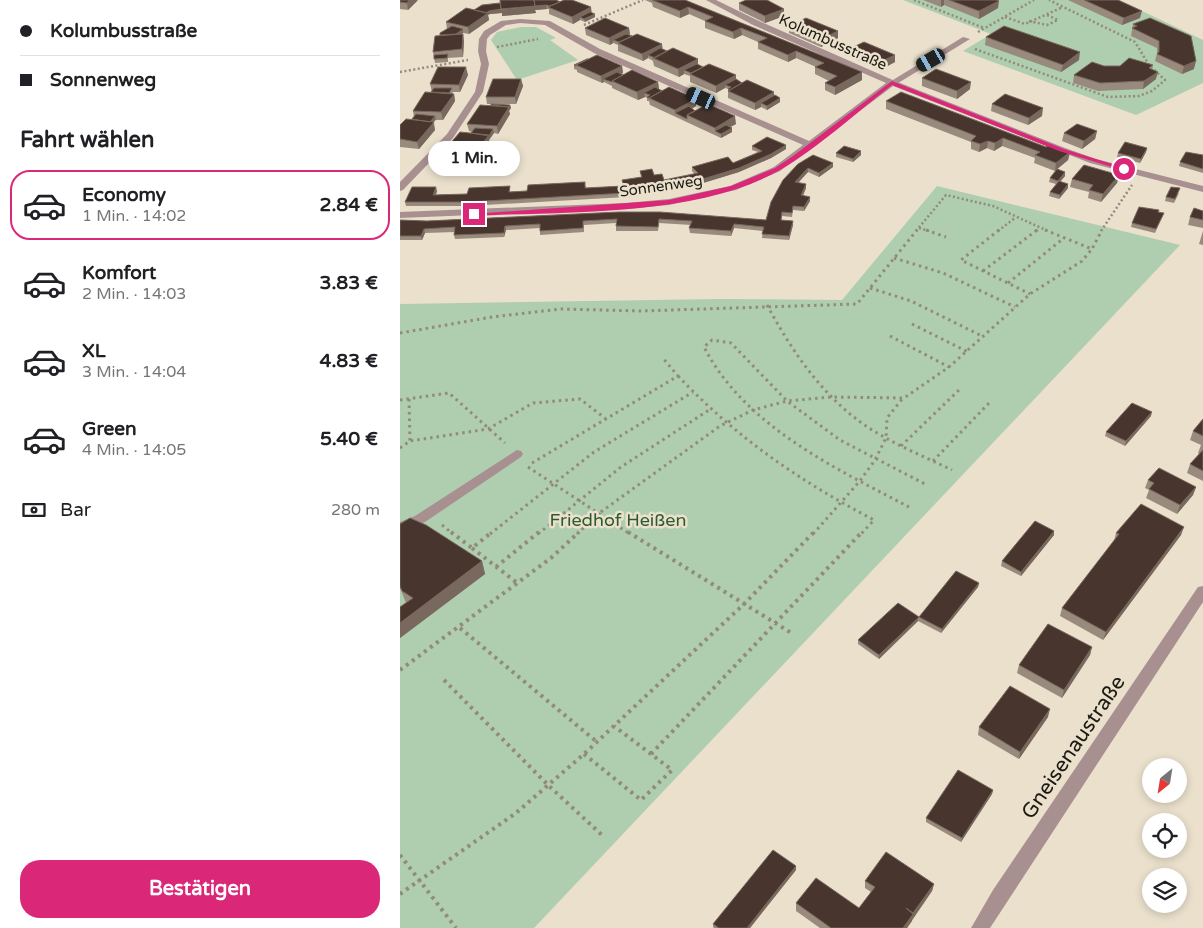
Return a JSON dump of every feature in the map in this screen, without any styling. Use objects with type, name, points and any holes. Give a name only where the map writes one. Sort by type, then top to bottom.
[{"type":"street","name":"Kolumbusstraße","points":[[710,0],[756,23],[892,83],[1062,150],[1093,161],[1203,189]]},
{"type":"street","points":[[400,188],[450,136],[467,112],[479,92],[485,64],[482,54],[484,39],[487,33],[504,23],[536,21],[547,23],[606,55],[810,144]]},
{"type":"street","name":"Sonnenweg","points":[[400,215],[616,207],[669,202],[710,194],[761,177],[795,157],[892,83],[962,41]]},
{"type":"street","points":[[400,528],[408,527],[516,454]]},
{"type":"street","name":"Gneisenaustraße","points":[[980,928],[999,896],[1203,592]]},
{"type":"path","points":[[400,72],[482,54],[563,32],[643,0]]},
{"type":"path","points":[[914,0],[984,29]]},
{"type":"path","points":[[962,41],[1034,0]]},
{"type":"path","points":[[962,41],[1108,97],[1122,98],[1151,93],[1165,80],[1160,72],[1148,65],[1140,47],[1135,42],[1049,0]]},
{"type":"path","points":[[1005,17],[1025,24],[1064,7]]},
{"type":"path","points":[[1029,21],[1047,26],[1058,20],[1047,15]]},
{"type":"path","points":[[400,894],[516,813],[584,754],[744,604],[798,551],[859,482],[876,460],[886,438],[887,418],[904,398],[968,352],[1030,294],[1082,261],[1092,249],[1104,226],[1140,173]]},
{"type":"path","points":[[400,333],[492,317],[561,309],[641,311],[767,305],[857,304],[946,195],[993,206],[1015,218],[1092,249]]},
{"type":"path","points":[[1015,218],[961,260],[1030,294]]},
{"type":"path","points":[[919,228],[946,237]]},
{"type":"path","points":[[983,271],[1040,228]]},
{"type":"path","points":[[1008,283],[1064,238]]},
{"type":"path","points":[[894,258],[943,273],[1015,307]]},
{"type":"path","points":[[869,288],[912,301],[984,336]]},
{"type":"path","points":[[767,305],[779,330],[832,397],[864,425],[901,446],[952,470]]},
{"type":"path","points":[[912,324],[968,352]]},
{"type":"path","points":[[890,336],[949,367]]},
{"type":"path","points":[[909,507],[859,482],[795,442],[753,410],[710,362],[704,347],[712,340],[731,343],[787,401],[840,440],[927,485]]},
{"type":"path","points":[[651,754],[874,520],[798,479],[761,454],[709,410],[662,357]]},
{"type":"path","points":[[527,466],[678,376]]},
{"type":"path","points":[[901,446],[961,388]]},
{"type":"path","points":[[472,548],[594,452],[693,392]]},
{"type":"path","points":[[400,400],[449,393],[527,466],[598,514],[793,634]]},
{"type":"path","points":[[400,670],[460,628],[516,582],[551,558],[598,514],[724,424],[753,410],[787,401],[832,397],[904,398]]},
{"type":"path","points":[[409,399],[410,441]]},
{"type":"path","points":[[400,448],[410,441],[488,429],[533,403],[580,399],[606,419]]},
{"type":"path","points":[[933,461],[991,402]]},
{"type":"path","points":[[496,567],[578,499],[709,410]]},
{"type":"path","points":[[428,514],[516,582]]},
{"type":"path","points":[[460,628],[597,742]]},
{"type":"path","points":[[444,680],[548,785],[603,836]]},
{"type":"path","points":[[584,754],[640,800],[672,770],[614,726]]},
{"type":"path","points":[[400,855],[456,928]]},
{"type":"green space","points":[[903,0],[1119,0],[1203,40],[1203,83],[1136,115],[963,51],[991,34]]},
{"type":"green space","points":[[521,27],[536,27],[556,38],[550,40],[578,60],[517,80],[491,40],[497,32]]},
{"type":"green space","name":"Friedhof Heißen","points":[[937,186],[1180,245],[534,928],[400,928],[400,304],[719,299],[842,300]]},
{"type":"building","points":[[400,0],[409,0],[407,3],[400,2]]},
{"type":"building","points":[[500,0],[534,0],[535,6],[501,9]]},
{"type":"building","points":[[534,0],[556,0],[560,2],[550,6],[535,6]]},
{"type":"building","points":[[564,0],[572,0],[591,7],[572,17],[548,7]]},
{"type":"building","points":[[652,0],[685,0],[862,72],[835,87],[825,83],[837,76],[815,67],[824,63],[796,51],[788,55],[758,42],[767,38],[741,28],[733,32],[705,21],[713,17],[688,7],[680,11]]},
{"type":"building","points":[[746,0],[767,0],[784,9],[765,16],[739,3]]},
{"type":"building","points":[[949,0],[997,0],[999,1],[979,11]]},
{"type":"building","points":[[1084,0],[1118,0],[1142,11],[1124,18]]},
{"type":"building","points":[[500,3],[501,9],[486,13],[474,10],[482,5]]},
{"type":"building","points":[[466,8],[488,13],[468,27],[446,22]]},
{"type":"building","points":[[590,12],[595,14],[584,19],[580,17]]},
{"type":"building","points":[[605,18],[629,28],[609,38],[585,28]]},
{"type":"building","points":[[806,18],[838,31],[821,39],[789,26]]},
{"type":"building","points":[[1150,18],[1191,36],[1196,61],[1184,66],[1157,54],[1159,52],[1159,41],[1132,28],[1137,26],[1133,24]]},
{"type":"building","points":[[452,26],[463,29],[456,34],[440,35],[440,33]]},
{"type":"building","points":[[1004,26],[1080,52],[1063,65],[986,37]]},
{"type":"building","points":[[463,34],[462,49],[433,52],[435,36]]},
{"type":"building","points":[[626,34],[632,36],[619,42],[613,40]]},
{"type":"building","points":[[637,34],[662,44],[642,54],[618,43]]},
{"type":"building","points":[[864,42],[895,55],[880,62],[849,49]]},
{"type":"building","points":[[660,48],[667,51],[655,58],[648,55]]},
{"type":"building","points":[[673,48],[698,59],[678,69],[653,58]]},
{"type":"building","points":[[448,54],[447,58],[434,59],[434,55]]},
{"type":"building","points":[[597,55],[622,66],[601,76],[576,65]]},
{"type":"building","points":[[1129,58],[1153,65],[1149,68],[1158,72],[1144,81],[1100,83],[1074,75],[1092,62],[1104,66],[1120,66]]},
{"type":"building","points":[[697,64],[703,67],[691,73],[684,70]]},
{"type":"building","points":[[709,64],[736,75],[716,86],[690,74]]},
{"type":"building","points":[[438,67],[466,67],[459,85],[430,84]]},
{"type":"building","points":[[936,69],[971,82],[957,91],[922,78]]},
{"type":"building","points":[[632,70],[658,82],[637,92],[612,81]]},
{"type":"building","points":[[617,72],[623,75],[612,82],[603,79]]},
{"type":"building","points":[[493,79],[521,79],[515,97],[486,97]]},
{"type":"building","points":[[736,79],[742,83],[730,90],[728,89],[731,87],[725,85]]},
{"type":"building","points":[[747,80],[774,92],[755,103],[728,91]]},
{"type":"building","points":[[655,87],[662,91],[649,98],[647,97],[650,95],[644,93]]},
{"type":"building","points":[[669,87],[696,99],[675,110],[649,98]]},
{"type":"building","points":[[434,88],[452,88],[449,93],[431,92]]},
{"type":"building","points":[[425,92],[454,94],[441,112],[413,111]]},
{"type":"building","points":[[901,92],[1046,147],[1049,145],[1070,152],[1056,163],[1035,155],[1040,152],[1003,138],[995,143],[988,141],[980,144],[971,141],[976,136],[886,101]]},
{"type":"building","points":[[1005,94],[1043,108],[1029,118],[992,104]]},
{"type":"building","points":[[775,95],[780,98],[767,106],[761,103]]},
{"type":"building","points":[[491,104],[510,105],[509,107]]},
{"type":"building","points":[[708,104],[735,116],[715,128],[687,115]]},
{"type":"building","points":[[480,105],[509,107],[497,126],[467,124]]},
{"type":"building","points":[[689,106],[695,111],[687,115],[687,119],[675,113]]},
{"type":"building","points":[[416,114],[435,116],[430,122],[412,119]]},
{"type":"building","points":[[406,119],[434,122],[417,142],[400,139],[400,125]]},
{"type":"building","points":[[1077,124],[1097,131],[1084,141],[1064,133]]},
{"type":"building","points":[[726,125],[732,128],[721,134],[715,131]]},
{"type":"building","points":[[475,128],[493,129],[489,136],[471,133]]},
{"type":"building","points":[[460,132],[489,135],[472,156],[443,152]]},
{"type":"building","points":[[767,137],[786,145],[739,168],[703,179],[626,193],[467,202],[405,202],[412,187],[436,187],[433,195],[467,194],[469,188],[510,186],[509,192],[527,191],[528,185],[585,182],[585,188],[624,186],[622,180],[642,177],[640,171],[652,169],[654,175],[662,174],[664,180],[698,173],[692,167],[728,157],[733,163],[762,151],[752,146]]},
{"type":"building","points":[[1125,142],[1147,148],[1141,159],[1118,153]]},
{"type":"building","points":[[844,146],[861,151],[853,159],[836,153]]},
{"type":"building","points":[[1186,152],[1203,155],[1203,169],[1180,162]]},
{"type":"building","points":[[813,155],[833,163],[819,173],[808,168],[795,182],[806,184],[801,195],[810,197],[804,207],[793,206],[792,213],[782,212],[781,220],[793,221],[789,236],[762,234],[764,227],[734,224],[731,231],[689,228],[692,221],[659,219],[658,227],[616,226],[617,219],[583,221],[583,228],[540,231],[540,224],[505,226],[504,233],[454,235],[455,227],[424,229],[421,236],[400,236],[400,220],[427,221],[619,212],[660,212],[766,220],[771,202],[783,180],[798,164]]},
{"type":"building","points":[[452,157],[471,159],[467,164],[457,163],[456,169],[435,166],[440,160],[449,161]]},
{"type":"building","points":[[1084,165],[1119,175],[1103,194],[1089,190],[1093,185],[1072,179]]},
{"type":"building","points":[[1057,169],[1065,172],[1058,181],[1050,178]]},
{"type":"building","points":[[1059,181],[1068,184],[1060,195],[1050,192]]},
{"type":"building","points":[[1171,187],[1180,188],[1175,199],[1166,197]]},
{"type":"building","points":[[1139,207],[1159,210],[1158,212],[1164,213],[1156,229],[1132,223]]},
{"type":"building","points":[[1194,208],[1203,211],[1203,220],[1190,217]]},
{"type":"building","points":[[1132,403],[1152,412],[1126,441],[1106,432]]},
{"type":"building","points":[[1203,419],[1203,436],[1193,431]]},
{"type":"building","points":[[1203,450],[1203,471],[1190,464]]},
{"type":"building","points":[[1159,468],[1196,487],[1180,505],[1149,489],[1154,483],[1148,480]]},
{"type":"building","points":[[1141,504],[1184,527],[1106,632],[1062,608],[1119,534],[1116,533]]},
{"type":"building","points":[[410,518],[426,525],[482,561],[400,623],[400,607],[413,598],[402,591],[400,586],[400,524]]},
{"type":"building","points":[[1035,521],[1054,531],[1021,572],[1002,561]]},
{"type":"building","points":[[956,571],[979,583],[942,629],[919,617]]},
{"type":"building","points":[[898,603],[919,617],[879,655],[858,640]]},
{"type":"building","points":[[1048,624],[1092,647],[1064,690],[1019,665]]},
{"type":"building","points":[[1010,686],[1050,709],[1020,752],[979,727]]},
{"type":"building","points":[[958,770],[993,790],[962,838],[926,818]]},
{"type":"building","points":[[773,850],[796,866],[747,928],[719,928],[713,924]]},
{"type":"building","points":[[886,852],[934,884],[913,913],[906,908],[913,914],[903,928],[831,928],[796,903],[816,878],[859,908],[875,887],[865,881]]},
{"type":"route","points":[[474,214],[669,202],[733,188],[777,169],[892,83],[1062,150],[1124,169]]}]
